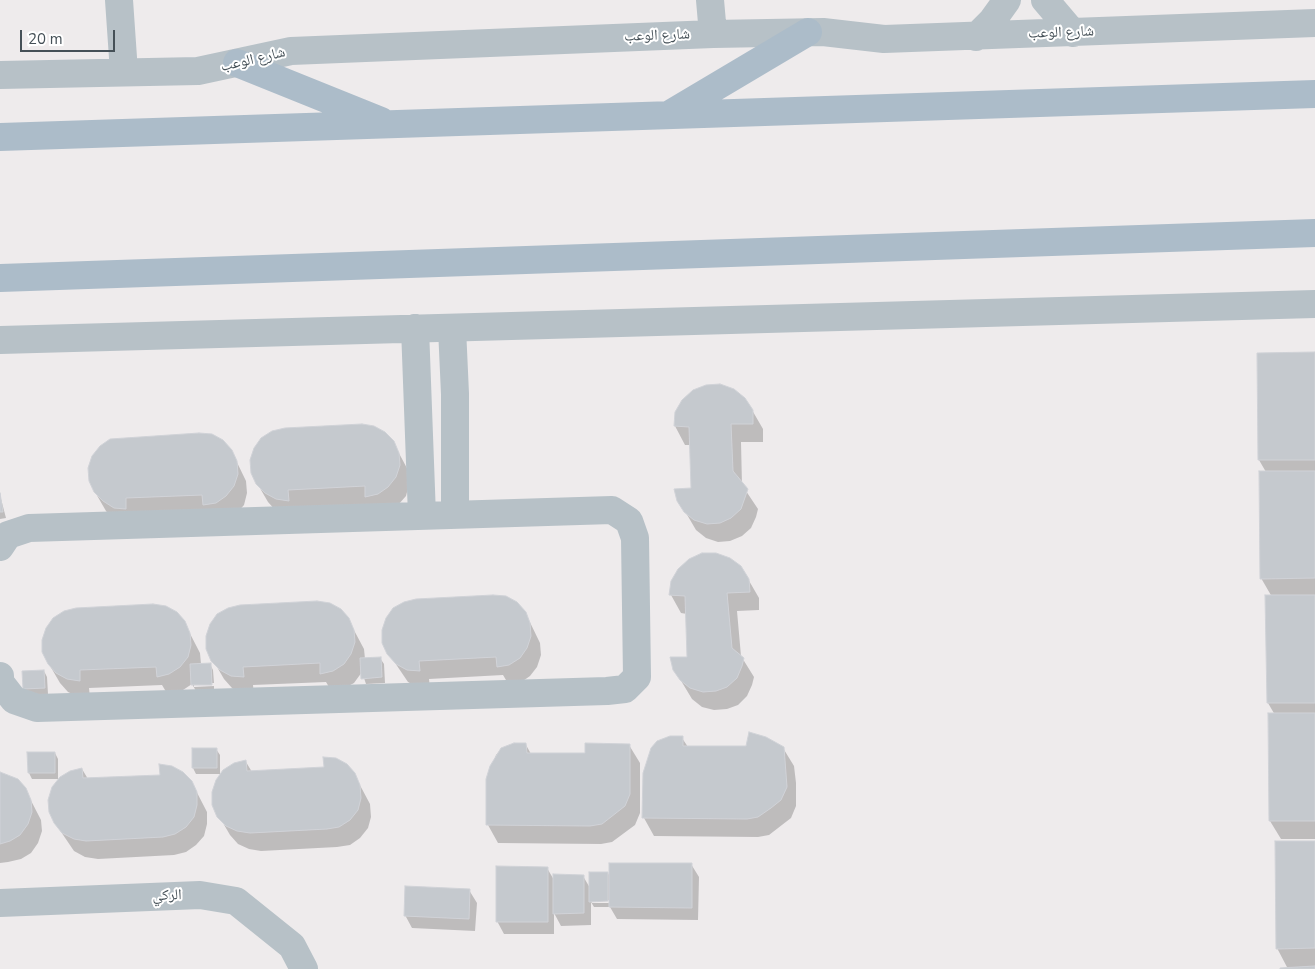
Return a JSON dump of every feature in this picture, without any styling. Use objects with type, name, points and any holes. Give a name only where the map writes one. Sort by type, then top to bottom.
[{"type":"main road","points":[[668,116],[808,32]]},
{"type":"main road","points":[[237,64],[392,125]]},
{"type":"main road","points":[[0,137],[1315,94]]},
{"type":"main road","points":[[0,278],[1315,233]]},
{"type":"street","points":[[119,0],[124,72]]},
{"type":"street","points":[[710,0],[713,34]]},
{"type":"street","points":[[976,36],[992,21],[1007,0]]},
{"type":"street","points":[[1045,0],[1073,33]]},
{"type":"street","name":"شارع الوعب","points":[[0,75],[198,71],[291,51],[713,34],[808,32],[884,39],[1315,23]]},
{"type":"street","points":[[0,340],[1315,304]]},
{"type":"street","points":[[415,328],[422,516]]},
{"type":"street","points":[[452,328],[455,394],[455,515]]},
{"type":"street","points":[[0,547],[8,535],[29,528],[612,510],[629,521],[636,538],[637,677],[625,689],[607,691],[37,708],[14,700],[0,682],[0,676]]},
{"type":"street","name":"الركي","points":[[0,902],[200,895],[236,901],[292,946],[304,969]]},
{"type":"building","points":[[1315,352],[1315,460],[1258,460],[1257,353]]},
{"type":"building","points":[[720,384],[734,389],[745,398],[753,410],[753,424],[731,424],[733,471],[748,489],[741,509],[731,518],[720,523],[707,524],[694,520],[684,512],[677,501],[674,489],[691,488],[689,427],[674,426],[675,412],[682,400],[693,390],[706,385]]},
{"type":"building","points":[[362,424],[374,426],[385,432],[394,441],[399,453],[400,465],[396,477],[388,487],[378,494],[365,497],[365,486],[288,490],[289,501],[276,499],[265,493],[256,484],[251,473],[250,460],[254,448],[261,438],[272,431],[285,428]]},
{"type":"building","points":[[199,433],[212,434],[223,440],[232,450],[237,461],[238,474],[234,486],[226,496],[216,503],[203,505],[202,495],[126,498],[126,509],[114,508],[94,492],[89,481],[88,468],[92,456],[100,446],[110,439]]},
{"type":"building","points":[[1259,471],[1315,471],[1315,578],[1260,579]]},
{"type":"building","points":[[0,493],[3,512],[0,512]]},
{"type":"building","points":[[702,553],[716,553],[730,558],[741,566],[749,579],[750,592],[727,593],[732,648],[744,658],[737,678],[727,687],[716,691],[703,692],[690,688],[680,680],[673,670],[670,657],[687,657],[685,596],[669,595],[671,581],[678,569],[689,559]]},
{"type":"building","points":[[1265,595],[1315,595],[1315,703],[1267,703]]},
{"type":"building","points":[[506,596],[517,602],[526,612],[530,623],[531,636],[527,648],[520,658],[509,665],[497,667],[496,657],[419,661],[420,671],[407,670],[396,664],[387,654],[382,643],[382,630],[386,618],[393,608],[404,602],[416,599]]},
{"type":"building","points":[[317,601],[330,603],[341,609],[349,618],[354,630],[355,642],[351,654],[344,664],[333,671],[320,674],[320,663],[243,667],[244,677],[231,676],[220,670],[211,661],[206,649],[206,636],[210,624],[217,614],[228,608],[240,605]]},
{"type":"building","points":[[153,604],[166,606],[177,612],[185,621],[190,633],[191,645],[188,657],[180,667],[169,674],[157,677],[156,667],[80,670],[80,681],[67,679],[56,673],[48,664],[42,652],[42,640],[46,628],[53,618],[64,611],[76,608]]},
{"type":"building","points":[[381,657],[382,677],[361,679],[360,658]]},
{"type":"building","points":[[211,663],[212,685],[191,685],[190,664]]},
{"type":"building","points":[[44,670],[45,688],[23,689],[22,671]]},
{"type":"building","points":[[1268,713],[1315,713],[1315,821],[1269,821]]},
{"type":"building","points":[[749,732],[766,737],[784,747],[787,787],[781,800],[758,817],[747,819],[642,818],[643,773],[651,748],[657,741],[670,736],[683,736],[683,746],[746,746]]},
{"type":"building","points":[[514,743],[526,743],[527,753],[585,753],[585,743],[630,744],[630,794],[625,806],[602,824],[590,826],[486,825],[486,779],[490,766],[501,748]]},
{"type":"building","points":[[192,748],[217,748],[217,768],[192,768]]},
{"type":"building","points":[[27,752],[55,752],[55,773],[28,773]]},
{"type":"building","points":[[323,757],[336,758],[347,764],[355,773],[360,785],[361,798],[358,810],[350,820],[339,827],[250,833],[237,831],[226,826],[217,817],[212,805],[212,792],[216,780],[223,770],[234,763],[246,760],[247,771],[324,767]]},
{"type":"building","points":[[159,764],[172,766],[183,772],[192,781],[197,792],[197,805],[194,817],[186,827],[175,834],[163,837],[86,841],[74,839],[62,833],[54,823],[49,812],[48,800],[52,787],[60,777],[70,771],[82,768],[83,778],[160,775]]},
{"type":"building","points":[[0,772],[18,779],[26,788],[31,800],[32,812],[28,824],[20,835],[0,844]]},
{"type":"building","points":[[1275,841],[1315,841],[1315,948],[1276,949]]},
{"type":"building","points":[[609,863],[692,863],[692,908],[609,907]]},
{"type":"building","points":[[496,866],[548,867],[548,922],[496,922]]},
{"type":"building","points":[[589,872],[608,872],[608,901],[589,902]]},
{"type":"building","points":[[553,874],[584,875],[584,913],[553,914]]},
{"type":"building","points":[[405,886],[470,889],[469,919],[404,916]]},
{"type":"building","points":[[1315,966],[1315,969],[1280,969],[1280,968]]}]
